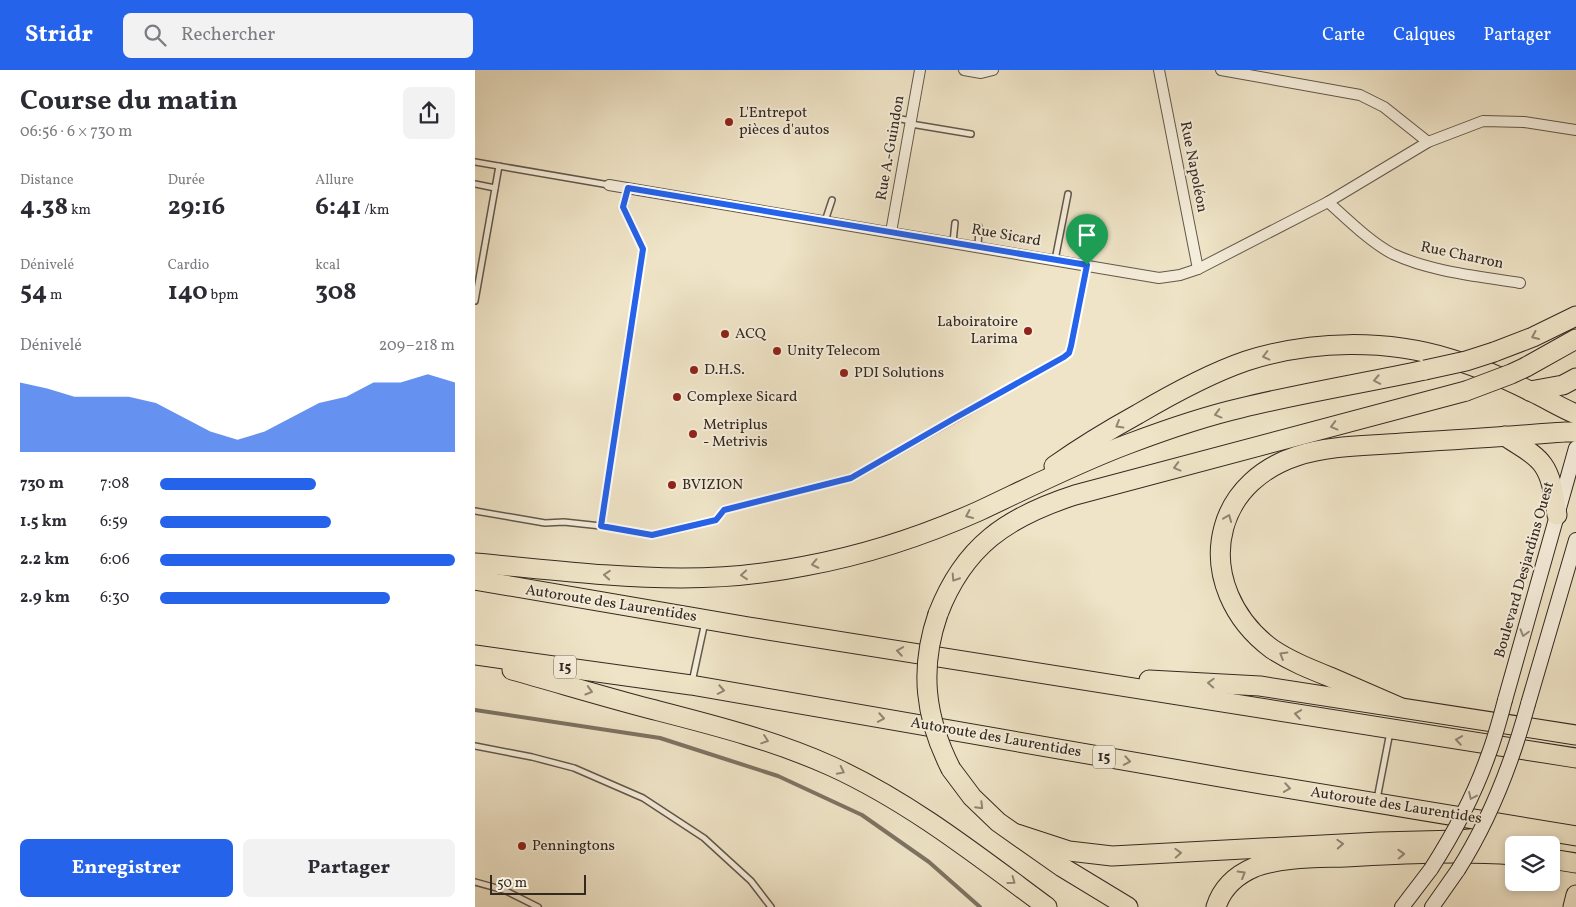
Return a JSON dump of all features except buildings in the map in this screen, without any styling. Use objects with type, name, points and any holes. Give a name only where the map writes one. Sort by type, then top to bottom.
[{"type":"highway","points":[[475,563],[607,575],[709,577],[777,571],[828,562],[893,544],[947,524],[1116,448],[1191,422],[1264,402],[1466,361],[1533,337],[1575,316]]},
{"type":"highway","points":[[1129,907],[1061,867],[998,822],[978,804],[951,769],[933,723],[927,687],[928,648],[938,614],[952,582],[969,558],[1001,528],[1013,520],[1043,506],[1075,495],[1466,390],[1511,374],[1576,339]]},
{"type":"highway","points":[[1014,495],[1082,446],[1169,396],[1229,368],[1262,357],[1324,346],[1381,346],[1453,359],[1494,374],[1576,414]]},
{"type":"highway","points":[[1530,391],[1563,385],[1576,378]]},
{"type":"highway","points":[[1399,707],[1299,664],[1273,649],[1253,632],[1235,609],[1224,584],[1220,557],[1221,540],[1226,522],[1240,495],[1254,480],[1272,467],[1298,455],[1314,451],[1576,432]]},
{"type":"highway","points":[[1505,436],[1532,454],[1543,465],[1550,482],[1557,515]]},
{"type":"highway","name":"Autoroute des Laurentides","points":[[475,580],[1050,675],[1576,758]]},
{"type":"highway","name":"Autoroute des Laurentides","points":[[475,655],[691,685],[1227,778],[1576,836]]},
{"type":"highway","points":[[475,659],[742,733],[831,766],[908,807],[1047,907]]},
{"type":"highway","points":[[1050,675],[1260,686],[1576,735]]},
{"type":"highway","points":[[1017,834],[1069,851],[1112,856],[1387,841],[1459,840],[1553,832]]},
{"type":"highway","points":[[1216,907],[1223,892],[1235,879],[1267,864],[1323,858],[1427,853],[1505,854]]},
{"type":"highway","points":[[1560,861],[1576,863]]},
{"type":"highway","points":[[1573,907],[1576,895]]},
{"type":"street","name":"Rue A.-Guindon","points":[[891,232],[920,70]]},
{"type":"street","points":[[964,70],[981,73],[993,70]]},
{"type":"street","name":"Rue Napoléon","points":[[1159,70],[1198,269]]},
{"type":"street","points":[[1221,70],[1360,95],[1384,107],[1428,142]]},
{"type":"street","name":"Rue Sicard","points":[[609,185],[1159,278],[1180,275],[1198,269],[1328,202],[1428,142],[1483,121],[1524,122],[1576,130]]},
{"type":"street","name":"Rue Charron","points":[[1328,202],[1363,232],[1393,253],[1429,267],[1519,283]]},
{"type":"street","name":"Boulevard Desjardins Ouest","points":[[1402,907],[1431,869],[1451,838],[1476,788],[1489,755],[1576,448]]},
{"type":"street","points":[[1432,907],[1458,870],[1484,825],[1500,791],[1514,752],[1576,540]]},
{"type":"lane","points":[[896,118],[971,134]]},
{"type":"lane","points":[[475,162],[609,185]]},
{"type":"lane","points":[[475,301],[499,166]]},
{"type":"lane","points":[[475,184],[495,188]]},
{"type":"lane","points":[[601,526],[643,249],[623,207],[628,188]]},
{"type":"lane","points":[[1055,260],[1068,194]]},
{"type":"lane","points":[[824,222],[832,200]]},
{"type":"lane","points":[[953,242],[955,223]]},
{"type":"lane","points":[[978,246],[979,227]]},
{"type":"lane","points":[[475,511],[545,523],[564,522],[601,526],[652,535],[716,520],[724,510],[851,478],[1069,353],[1087,265]]},
{"type":"lane","points":[[691,685],[706,619]]},
{"type":"lane","points":[[1376,802],[1391,729]]},
{"type":"lane","points":[[475,746],[532,757],[574,768],[643,798],[704,838],[751,881],[771,907]]},
{"type":"lane","points":[[475,882],[504,890],[538,907]]},
{"type":"waterway","points":[[475,710],[660,738],[778,776],[862,815],[929,862],[980,907]]},
{"type":"place","name":"L'Entrepot pièces d'autos","points":[[729,122]]},
{"type":"place","name":"Laboiratoire Larima","points":[[1028,331]]},
{"type":"place","name":"ACQ","points":[[725,334]]},
{"type":"place","name":"Unity Telecom","points":[[777,351]]},
{"type":"place","name":"D.H.S.","points":[[694,370]]},
{"type":"place","name":"PDI Solutions","points":[[844,373]]},
{"type":"place","name":"Complexe Sicard","points":[[677,397]]},
{"type":"place","name":"Metriplus - Metrivis","points":[[693,434]]},
{"type":"place","name":"BVIZION","points":[[672,485]]},
{"type":"place","name":"Penningtons","points":[[522,846]]},
{"type":"route","points":[[628,188],[1087,265],[1069,353],[851,478],[724,510],[716,520],[652,535],[601,526],[643,249],[623,207],[628,188]]}]
